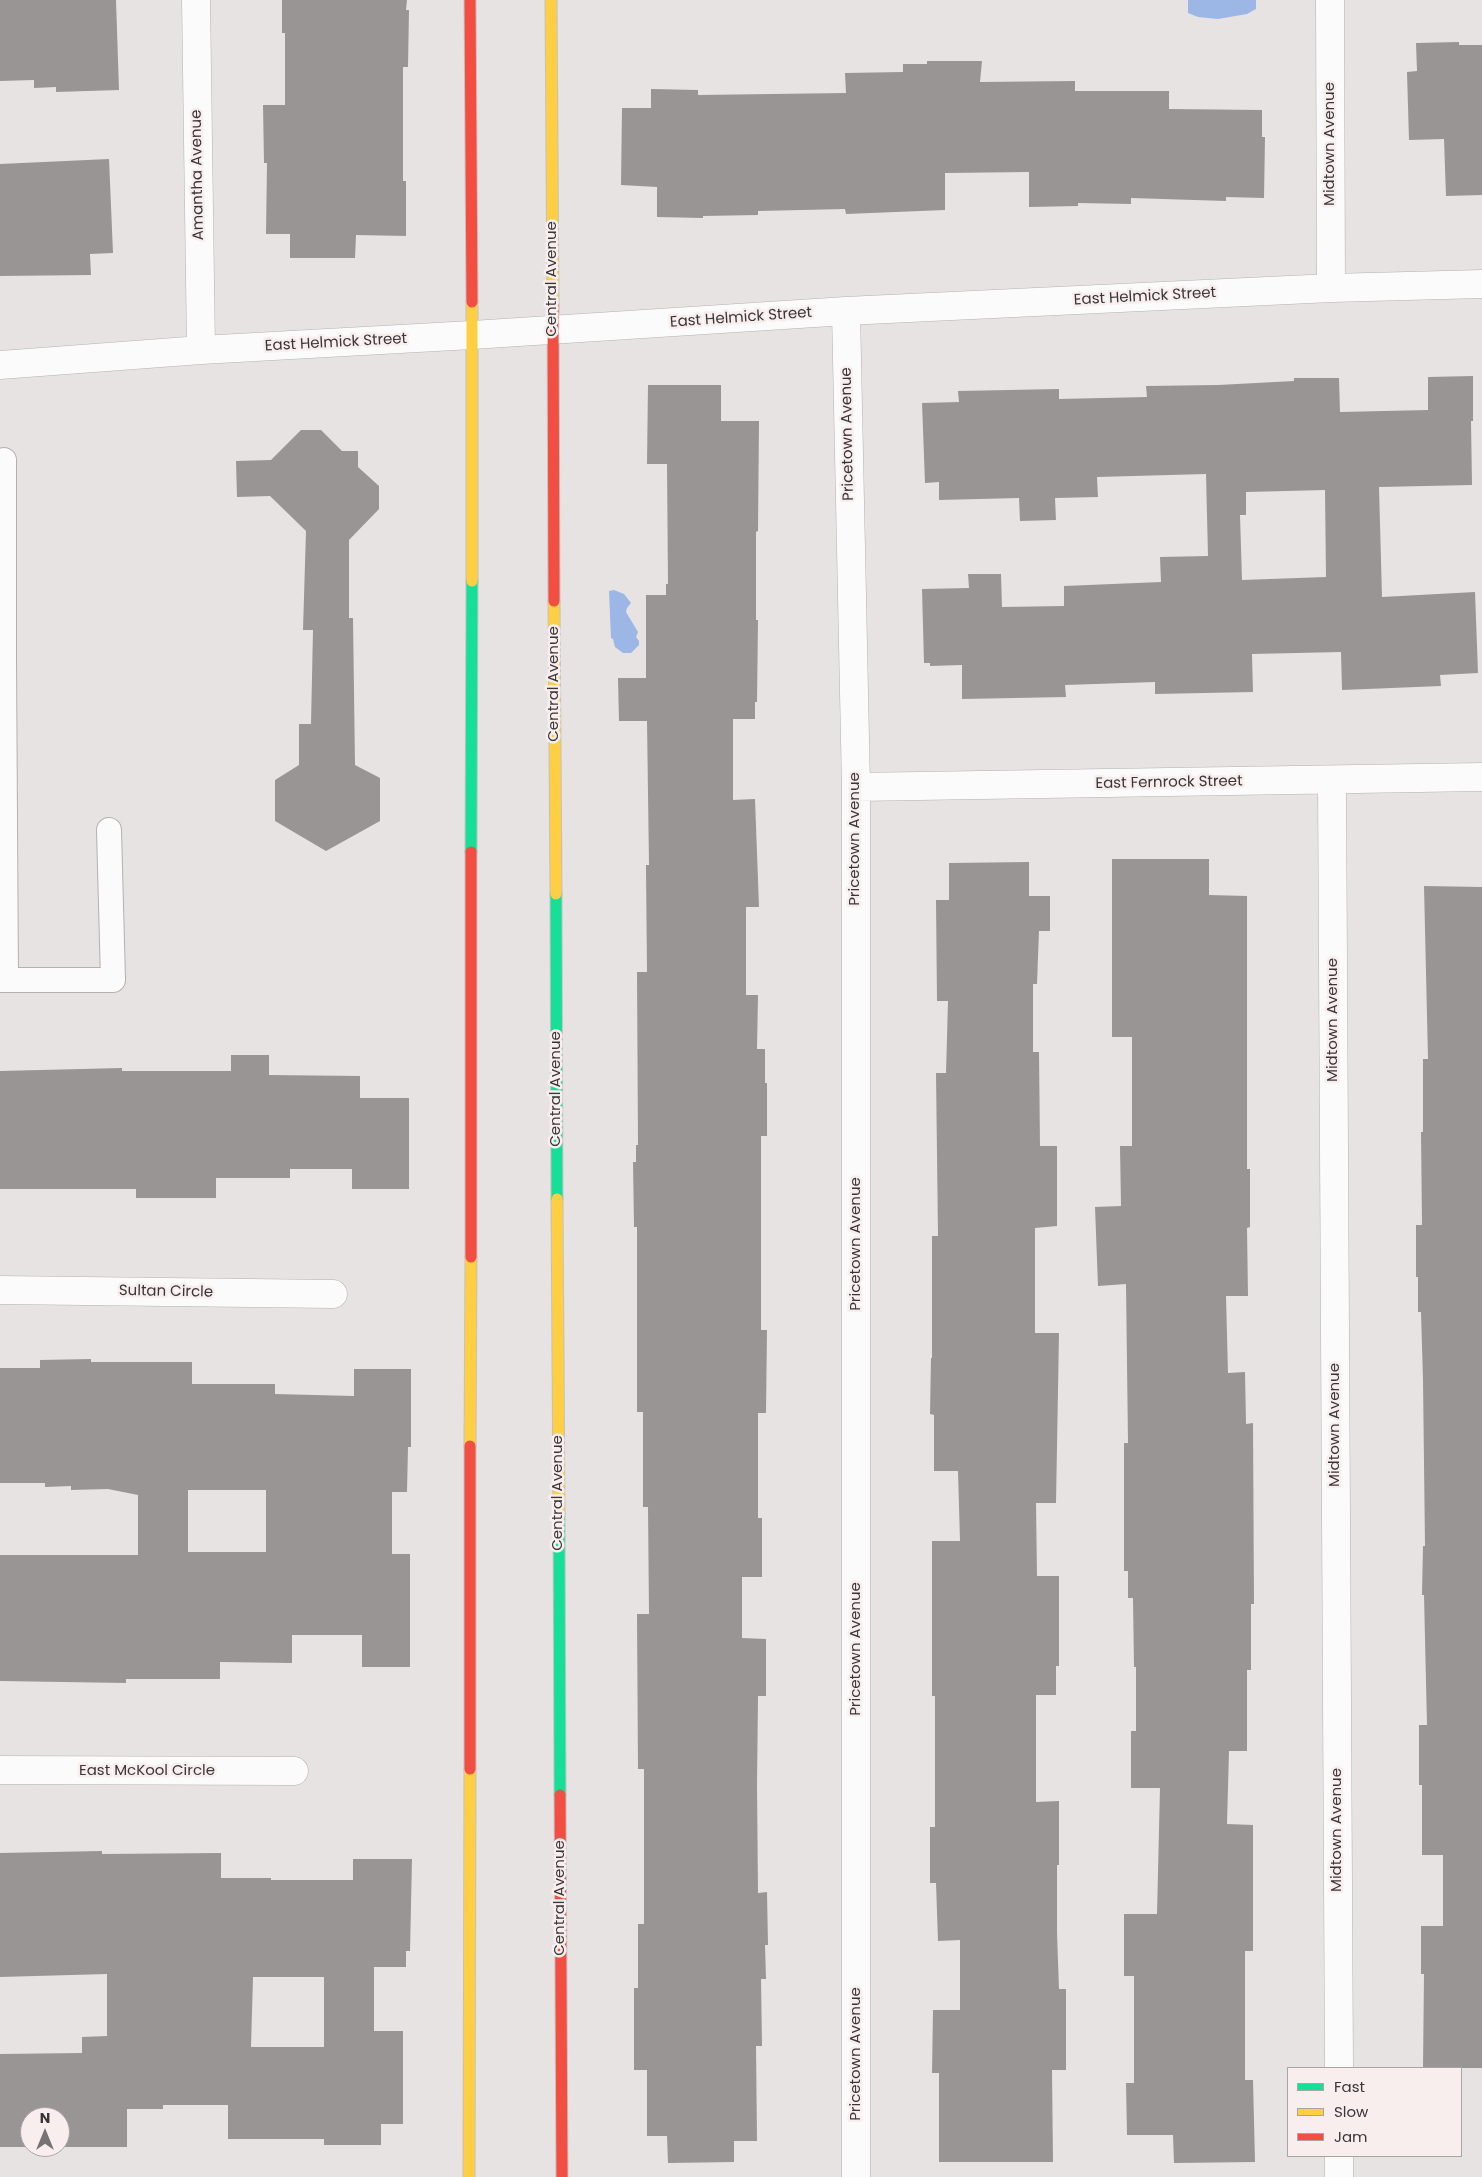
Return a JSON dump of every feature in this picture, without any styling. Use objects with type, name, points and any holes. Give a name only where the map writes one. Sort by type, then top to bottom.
[{"type":"main road","points":[[468,2177],[472,336],[470,0]]},
{"type":"main road","name":"Central Avenue","points":[[551,0],[562,2177]]},
{"type":"street","name":"Amantha Avenue","points":[[196,0],[201,350]]},
{"type":"street","name":"Midtown Avenue","points":[[1330,0],[1330,288]]},
{"type":"street","name":"East Helmick Street","points":[[0,365],[201,350],[472,336],[846,311],[1330,288],[1482,284]]},
{"type":"street","name":"Pricetown Avenue","points":[[846,311],[856,787],[856,2177]]},
{"type":"street","name":"East Fernrock Street","points":[[856,787],[1482,778]]},
{"type":"street","name":"Midtown Avenue","points":[[1332,781],[1339,2067]]},
{"type":"street","name":"Sultan Circle","points":[[0,1290],[333,1294]]},
{"type":"street","name":"East McKool Circle","points":[[0,1770],[294,1771]]},
{"type":"street","points":[[1339,2157],[1339,2177]]},
{"type":"lane","points":[[4,460],[2,660],[3,980],[112,980],[108,830]]},
{"type":"water","points":[[1188,0],[1256,0],[1256,9],[1247,14],[1218,19],[1198,17],[1188,13]]},
{"type":"water","points":[[614,590],[624,594],[631,603],[626,612],[638,632],[636,637],[639,645],[631,653],[623,653],[615,647],[611,638],[609,591]]},
{"type":"building","points":[[0,0],[116,0],[119,90],[56,92],[56,87],[34,88],[34,80],[0,81]]},
{"type":"building","points":[[282,0],[407,0],[406,10],[409,10],[408,67],[403,67],[403,181],[406,181],[406,236],[356,235],[355,258],[290,258],[290,234],[266,234],[267,163],[264,163],[263,105],[285,105],[285,33],[282,33]]},
{"type":"building","points":[[1459,42],[1459,45],[1482,45],[1482,195],[1446,196],[1444,139],[1409,140],[1407,72],[1417,71],[1416,43]]},
{"type":"building","points":[[927,61],[982,61],[980,82],[1075,81],[1075,91],[1169,91],[1169,109],[1262,110],[1262,137],[1265,137],[1264,198],[1226,197],[1226,201],[1131,198],[1131,204],[1078,203],[1078,206],[1029,207],[1029,172],[945,173],[945,210],[846,214],[845,209],[758,211],[758,215],[703,216],[703,218],[657,217],[657,187],[621,185],[622,108],[651,108],[651,89],[698,90],[698,95],[846,93],[845,73],[903,72],[903,64],[927,64]]},
{"type":"building","points":[[109,159],[113,253],[90,254],[91,275],[0,276],[0,164]]},
{"type":"building","points":[[1473,376],[1473,421],[1471,421],[1472,485],[1379,487],[1382,597],[1475,592],[1478,673],[1440,675],[1441,686],[1342,690],[1341,652],[1252,654],[1253,692],[1155,694],[1155,682],[1065,685],[1066,697],[962,699],[962,665],[930,666],[930,663],[924,663],[922,589],[969,588],[968,574],[1001,574],[1002,607],[1064,606],[1064,586],[1161,582],[1160,557],[1208,556],[1206,474],[1097,477],[1098,497],[1055,498],[1056,520],[1020,521],[1019,498],[939,500],[939,482],[925,483],[922,403],[959,402],[958,391],[1059,389],[1059,399],[1147,397],[1146,386],[1218,385],[1294,381],[1294,378],[1339,378],[1340,412],[1428,410],[1428,377]],"holes":[[[1325,490],[1326,577],[1242,580],[1240,515],[1246,515],[1246,492]]]},
{"type":"building","points":[[648,385],[721,385],[721,421],[759,421],[758,531],[756,532],[757,702],[755,702],[755,719],[733,719],[733,800],[755,799],[759,907],[746,907],[746,995],[758,995],[757,1049],[765,1049],[765,1083],[767,1083],[767,1136],[761,1136],[761,1330],[767,1330],[766,1413],[758,1413],[758,1518],[762,1518],[762,1577],[742,1577],[742,1638],[766,1639],[766,1696],[758,1696],[757,1785],[758,1893],[767,1892],[768,1945],[765,1945],[766,1979],[761,1979],[762,2046],[756,2046],[757,2141],[734,2141],[734,2162],[668,2163],[667,2136],[647,2136],[647,2070],[634,2070],[634,1988],[638,1988],[638,1924],[644,1924],[644,1769],[638,1769],[637,1614],[649,1614],[648,1507],[643,1507],[643,1412],[637,1412],[637,1227],[634,1227],[633,1162],[636,1162],[636,1145],[638,1145],[637,972],[647,972],[646,865],[649,865],[647,721],[619,721],[618,678],[646,678],[646,595],[666,595],[666,584],[668,584],[667,464],[647,464]]},
{"type":"building","points":[[301,430],[321,430],[342,451],[358,451],[358,467],[379,486],[379,509],[349,540],[349,618],[353,618],[355,765],[380,778],[380,821],[326,851],[275,821],[275,780],[299,765],[299,724],[311,724],[313,630],[303,630],[306,531],[270,496],[237,497],[236,461],[271,460]]},
{"type":"building","points":[[1112,859],[1209,859],[1209,895],[1247,896],[1247,1169],[1250,1169],[1250,1227],[1247,1228],[1248,1296],[1226,1296],[1228,1373],[1245,1372],[1246,1424],[1253,1423],[1254,1604],[1251,1604],[1251,1670],[1247,1670],[1247,1751],[1229,1751],[1227,1824],[1253,1825],[1253,1951],[1245,1951],[1245,2080],[1253,2080],[1255,2162],[1174,2163],[1173,2135],[1127,2135],[1126,2083],[1134,2083],[1134,1976],[1124,1976],[1124,1914],[1157,1914],[1160,1788],[1131,1788],[1131,1731],[1136,1731],[1136,1667],[1134,1667],[1133,1598],[1128,1598],[1128,1571],[1124,1571],[1124,1443],[1128,1443],[1126,1284],[1098,1286],[1095,1207],[1121,1206],[1120,1146],[1132,1146],[1132,1037],[1112,1037]]},
{"type":"building","points":[[1029,862],[1029,896],[1050,896],[1050,931],[1039,931],[1037,984],[1033,984],[1033,1052],[1039,1052],[1040,1146],[1057,1146],[1057,1226],[1035,1228],[1035,1333],[1059,1333],[1056,1503],[1036,1503],[1037,1576],[1059,1576],[1059,1666],[1056,1666],[1056,1695],[1036,1695],[1036,1802],[1059,1801],[1057,1933],[1059,1989],[1066,1989],[1066,2070],[1052,2070],[1053,2162],[939,2162],[939,2073],[932,2073],[933,2010],[960,2010],[960,1940],[938,1941],[936,1883],[930,1883],[930,1827],[935,1827],[935,1696],[932,1696],[932,1541],[960,1541],[958,1471],[934,1471],[934,1415],[930,1414],[932,1236],[938,1236],[936,1073],[946,1073],[948,1001],[937,1001],[936,900],[949,900],[949,863]]},
{"type":"building","points":[[1424,886],[1482,887],[1482,2068],[1423,2067],[1424,1974],[1421,1974],[1421,1926],[1443,1926],[1443,1855],[1422,1855],[1422,1785],[1419,1785],[1419,1725],[1427,1725],[1424,1595],[1422,1595],[1423,1546],[1425,1546],[1423,1380],[1421,1312],[1418,1312],[1418,1277],[1416,1277],[1416,1225],[1422,1225],[1421,1132],[1423,1132],[1423,1059],[1428,1059]]},
{"type":"building","points":[[231,1055],[269,1055],[269,1075],[360,1076],[360,1098],[409,1098],[409,1189],[352,1189],[352,1169],[290,1169],[290,1178],[216,1178],[216,1198],[136,1198],[136,1189],[0,1189],[0,1071],[122,1068],[122,1071],[231,1071]]},
{"type":"building","points":[[91,1359],[91,1362],[192,1362],[192,1384],[275,1384],[275,1394],[354,1396],[354,1369],[411,1369],[411,1447],[408,1447],[407,1492],[392,1492],[392,1554],[410,1554],[410,1667],[362,1667],[362,1635],[292,1635],[292,1663],[220,1662],[220,1679],[126,1679],[126,1683],[0,1681],[0,1555],[138,1555],[138,1495],[108,1489],[71,1490],[71,1486],[45,1487],[45,1483],[0,1483],[0,1368],[40,1368],[40,1360]],"holes":[[[188,1490],[266,1490],[266,1552],[188,1552]]]},
{"type":"building","points":[[102,1851],[102,1854],[221,1853],[221,1878],[271,1878],[271,1880],[353,1880],[353,1859],[412,1859],[410,1951],[406,1951],[406,1967],[374,1967],[374,2031],[403,2031],[403,2124],[381,2124],[381,2145],[324,2145],[324,2139],[228,2139],[228,2105],[163,2105],[163,2109],[127,2109],[127,2147],[70,2147],[70,2107],[20,2107],[20,2147],[0,2147],[0,2054],[82,2053],[82,2037],[107,2036],[107,1974],[0,1977],[0,1853]],"holes":[[[253,1977],[324,1977],[324,2047],[251,2047]]]},
{"type":"traffic: fast","points":[[471,852],[472,581]]},
{"type":"traffic: fast","points":[[556,894],[557,1199]]},
{"type":"traffic: fast","points":[[559,1514],[560,1795]]},
{"type":"traffic: slow","points":[[551,0],[553,306]]},
{"type":"traffic: slow","points":[[472,302],[472,581]]},
{"type":"traffic: slow","points":[[554,601],[556,894]]},
{"type":"traffic: slow","points":[[557,1199],[559,1514]]},
{"type":"traffic: slow","points":[[470,1446],[471,1257]]},
{"type":"traffic: slow","points":[[469,2177],[470,1769]]},
{"type":"traffic: jam","points":[[470,0],[472,302]]},
{"type":"traffic: jam","points":[[553,306],[554,601]]},
{"type":"traffic: jam","points":[[471,852],[471,1257]]},
{"type":"traffic: jam","points":[[470,1446],[470,1769]]},
{"type":"traffic: jam","points":[[560,1795],[562,2177]]}]
